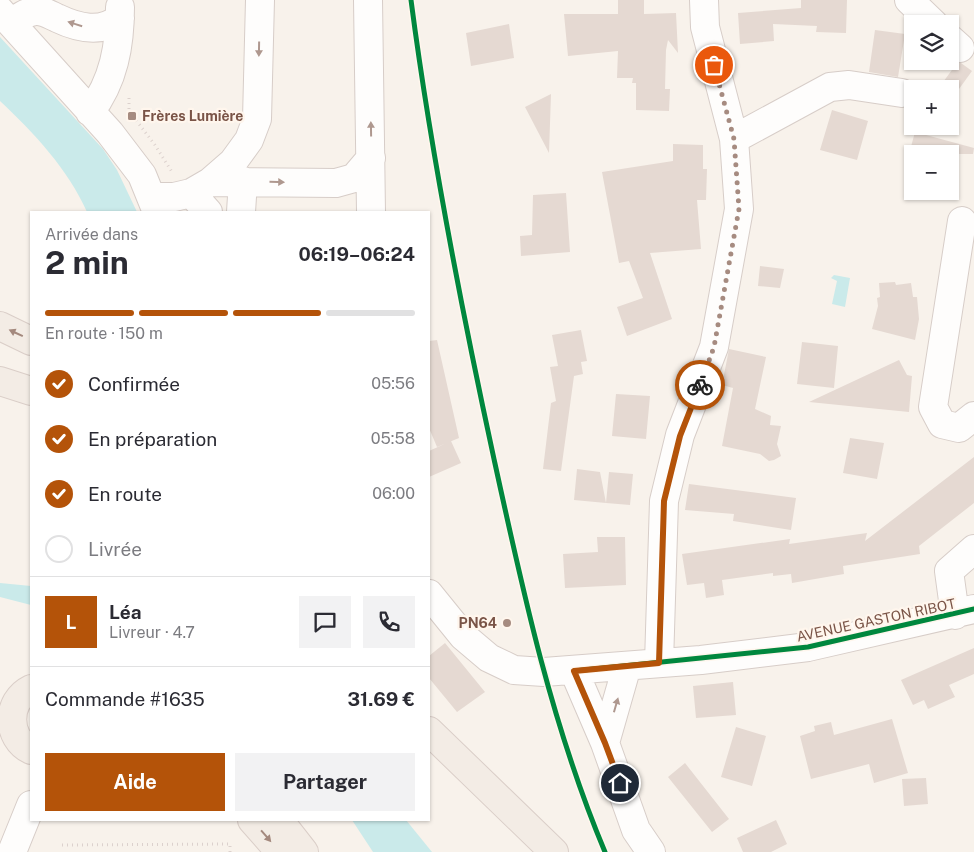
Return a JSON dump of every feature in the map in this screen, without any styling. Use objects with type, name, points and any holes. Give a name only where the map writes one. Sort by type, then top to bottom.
[{"type":"main road","points":[[0,326],[30,341]]},
{"type":"main road","points":[[0,381],[30,391]]},
{"type":"main road","points":[[12,702],[16,736],[25,747],[30,750]]},
{"type":"main road","points":[[430,732],[554,852]]},
{"type":"main road","points":[[253,821],[280,852]]},
{"type":"main road","points":[[280,821],[304,852]]},
{"type":"street","points":[[198,195],[233,162],[249,140],[257,119],[260,0]]},
{"type":"street","points":[[368,0],[371,211]]},
{"type":"street","points":[[659,663],[664,501],[680,436],[714,347],[739,209],[734,139],[705,28],[704,0]]},
{"type":"street","points":[[910,0],[925,15]]},
{"type":"street","points":[[5,17],[35,11],[43,12],[85,28],[101,28],[112,25],[120,9]]},
{"type":"street","points":[[90,112],[102,97],[113,73],[120,9]]},
{"type":"street","points":[[5,17],[90,112],[142,175],[154,205],[174,197],[198,195],[243,181],[336,183],[354,178],[371,158]]},
{"type":"street","points":[[734,139],[830,86],[849,85],[902,93]]},
{"type":"street","points":[[241,211],[243,181]]},
{"type":"street","points":[[336,183],[347,193],[356,211]]},
{"type":"street","points":[[962,221],[933,406],[942,424],[959,428],[974,416]]},
{"type":"street","points":[[964,612],[949,572],[974,549]]},
{"type":"street","name":"AVENUE GASTON RIBOT","points":[[430,595],[463,636],[489,658],[514,670],[574,671],[808,647],[964,612]]},
{"type":"street","points":[[605,743],[627,666]]},
{"type":"street","points":[[574,671],[605,743],[636,830],[652,852]]},
{"type":"street","points":[[12,852],[30,807]]},
{"type":"path","points":[[129,93],[128,111],[198,195]]},
{"type":"path","points":[[62,845],[230,844],[230,852]]},
{"type":"water","points":[[0,37],[103,149],[117,170],[137,211],[86,211],[70,181],[49,152],[0,101]]},
{"type":"water","points":[[834,275],[850,278],[845,307],[832,304],[837,281],[831,278]]},
{"type":"water","points":[[0,583],[30,586],[30,605],[0,597]]},
{"type":"water","points":[[353,821],[407,821],[432,852],[373,852]]},
{"type":"building","points":[[618,0],[644,0],[644,14],[676,13],[678,53],[668,40],[666,50],[665,89],[670,89],[669,111],[636,110],[636,83],[632,83],[633,78],[617,78],[618,51],[568,56],[564,14],[618,14]]},
{"type":"building","points":[[801,0],[847,0],[846,33],[816,32],[817,26],[773,24],[774,41],[740,44],[738,13],[801,8]]},
{"type":"building","points":[[509,24],[514,58],[471,66],[466,33]]},
{"type":"building","points":[[875,30],[904,34],[898,77],[869,72]]},
{"type":"building","points":[[959,63],[972,71],[959,89],[959,80],[945,80],[952,70],[959,70]]},
{"type":"building","points":[[551,94],[549,153],[525,107]]},
{"type":"building","points":[[832,110],[868,121],[857,160],[820,150]]},
{"type":"building","points":[[914,135],[926,135],[974,148],[973,154],[959,154],[959,145],[911,145]]},
{"type":"building","points":[[673,144],[703,145],[703,169],[707,169],[706,200],[697,200],[701,249],[650,253],[672,319],[627,336],[617,307],[643,298],[629,261],[619,263],[602,172],[673,161]]},
{"type":"building","points":[[566,193],[570,252],[521,256],[520,236],[532,235],[533,195]]},
{"type":"building","points":[[760,266],[784,269],[780,288],[758,286]]},
{"type":"building","points":[[895,282],[896,285],[911,283],[913,297],[917,297],[919,319],[915,340],[872,329],[878,306],[877,298],[880,297],[879,283]]},
{"type":"building","points":[[581,330],[587,361],[581,362],[583,374],[574,376],[561,471],[543,469],[551,403],[556,401],[550,367],[558,366],[552,335]]},
{"type":"building","points":[[437,340],[459,438],[437,447],[430,430],[430,341]]},
{"type":"building","points":[[802,342],[838,346],[834,388],[797,384]]},
{"type":"building","points":[[729,349],[766,357],[755,409],[771,416],[770,425],[781,426],[777,444],[781,456],[774,460],[769,461],[760,454],[722,446],[733,388],[722,385]]},
{"type":"building","points":[[899,360],[907,375],[912,376],[909,412],[809,402]]},
{"type":"building","points":[[616,394],[650,396],[646,439],[612,436]]},
{"type":"building","points":[[850,438],[884,443],[877,479],[843,473]]},
{"type":"building","points":[[451,441],[461,463],[430,477],[430,451]]},
{"type":"building","points":[[974,457],[974,503],[919,546],[920,554],[843,566],[844,574],[792,583],[791,574],[773,576],[773,573],[722,580],[724,595],[706,598],[704,583],[687,585],[682,554],[790,539],[789,544],[867,533],[865,541]]},
{"type":"building","points":[[577,469],[600,472],[606,503],[574,500]]},
{"type":"building","points":[[609,472],[633,474],[630,505],[606,503]]},
{"type":"building","points":[[689,484],[796,498],[791,530],[733,521],[734,514],[685,510]]},
{"type":"building","points":[[597,537],[625,537],[626,585],[565,588],[563,554],[598,552]]},
{"type":"building","points":[[445,643],[485,692],[457,712],[430,679],[430,655]]},
{"type":"building","points":[[974,648],[974,674],[949,685],[955,697],[928,709],[924,700],[913,705],[901,680]]},
{"type":"building","points":[[733,682],[736,715],[696,718],[693,686]]},
{"type":"building","points":[[892,719],[908,773],[874,783],[869,764],[811,779],[800,736],[815,731],[814,726],[831,722],[834,735]]},
{"type":"building","points":[[736,727],[766,736],[752,786],[721,777]]},
{"type":"building","points":[[685,763],[729,819],[712,832],[668,777]]},
{"type":"building","points":[[926,778],[928,804],[904,806],[902,779]]},
{"type":"building","points":[[776,820],[787,844],[771,852],[743,852],[737,838]]},
{"type":"railway","points":[[411,0],[448,230],[482,402],[516,559],[554,707],[569,756],[605,852]]},
{"type":"cycle path","points":[[411,0],[448,230],[482,402],[516,559],[554,707],[569,756],[605,852]]},
{"type":"cycle path","points":[[574,671],[808,647],[974,609]]},
{"type":"way so far","points":[[700,385],[714,347],[739,209],[734,139],[714,65]]},
{"type":"place","name":"Frères Lumière","points":[[132,116]]},
{"type":"place","name":"PN64","points":[[507,623]]},
{"type":"route","points":[[620,783],[574,671],[659,663],[664,501],[680,436],[700,385]]}]
